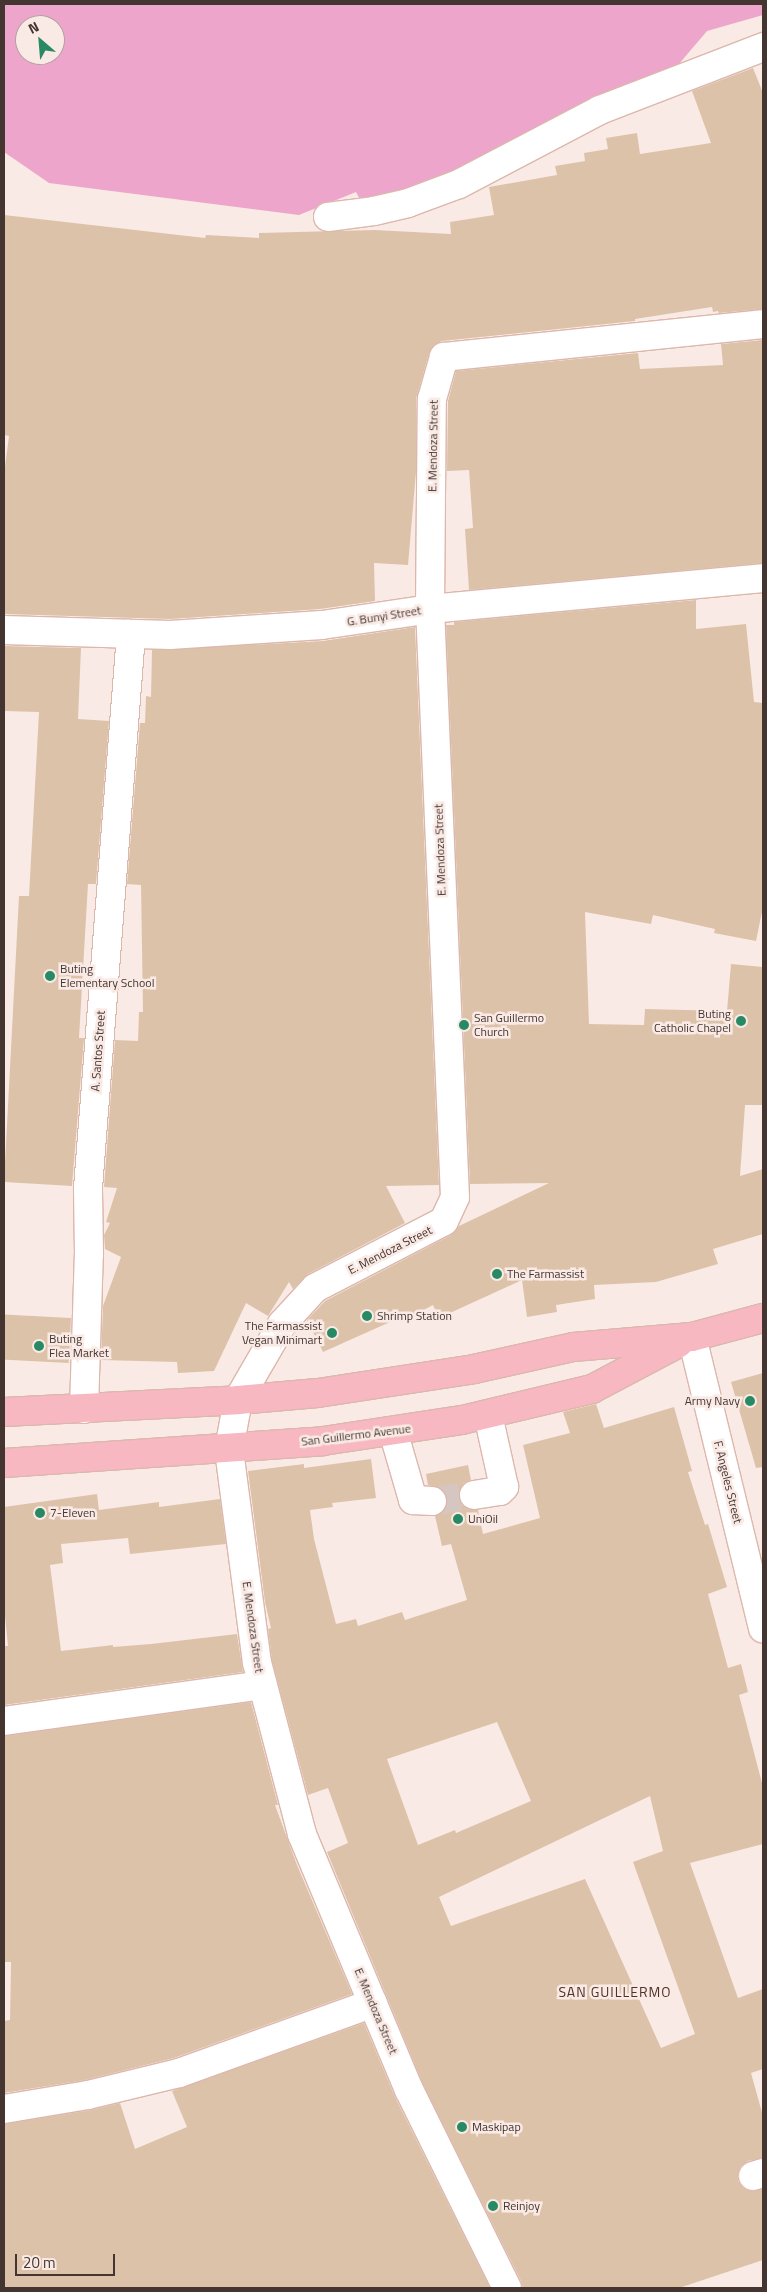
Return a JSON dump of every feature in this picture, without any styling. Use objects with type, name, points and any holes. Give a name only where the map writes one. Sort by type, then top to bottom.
[{"type":"main road","name":"San Guillermo Avenue","points":[[4,1412],[238,1400],[318,1393],[474,1369],[573,1347],[692,1337],[763,1318]]},
{"type":"main road","name":"San Guillermo Avenue","points":[[4,1463],[324,1441],[393,1432],[488,1415],[592,1389],[692,1337]]},
{"type":"street","points":[[328,217],[374,211],[408,202],[458,184],[600,110],[763,47]]},
{"type":"street","name":"E. Mendoza Street","points":[[508,2288],[409,2090],[302,1834],[257,1663],[229,1449],[238,1400],[282,1324],[315,1288],[444,1221],[456,1197],[430,609],[432,399],[444,357],[763,324]]},
{"type":"street","name":"G. Bunyi Street","points":[[4,630],[170,635],[322,625],[430,609],[763,578]]},
{"type":"street","name":"A. Santos Street","points":[[84,1409],[89,1254],[88,1188],[131,634]]},
{"type":"street","name":"F. Angeles Street","points":[[692,1337],[763,1628]]},
{"type":"street","points":[[474,1495],[500,1492],[504,1487],[488,1415]]},
{"type":"street","points":[[393,1432],[413,1500],[432,1501]]},
{"type":"street","points":[[4,1721],[262,1685]]},
{"type":"street","points":[[4,2109],[88,2095],[179,2073],[373,2003]]},
{"type":"shaded area","points":[[4,4],[763,4],[763,15],[707,31],[667,78],[415,189],[363,205],[356,192],[299,215],[49,183],[4,152]]},
{"type":"building","points":[[753,68],[763,93],[763,309],[719,313],[718,311],[713,312],[712,307],[635,319],[635,321],[442,341],[434,345],[429,353],[416,399],[416,472],[408,565],[374,563],[375,601],[320,609],[170,619],[4,614],[4,474],[9,436],[4,435],[4,215],[205,238],[206,235],[259,238],[259,233],[375,230],[451,234],[450,222],[494,215],[489,187],[557,175],[555,166],[585,161],[584,153],[608,149],[606,138],[637,133],[640,154],[711,143],[692,91]]},
{"type":"building","points":[[763,340],[763,563],[469,590],[465,529],[473,528],[469,470],[447,471],[448,401],[456,371],[638,353],[640,369],[723,365],[721,344]]},
{"type":"building","points":[[696,600],[696,629],[746,624],[754,702],[763,703],[763,907],[756,941],[714,933],[715,929],[653,915],[651,924],[585,912],[589,1024],[644,1025],[645,1009],[727,1011],[731,964],[763,967],[763,1105],[745,1105],[740,1176],[763,1169],[763,1234],[713,1249],[718,1264],[656,1282],[594,1285],[595,1299],[556,1305],[557,1312],[527,1317],[522,1280],[439,1318],[433,1305],[401,1322],[399,1318],[323,1352],[307,1320],[325,1301],[451,1235],[459,1226],[549,1183],[470,1184],[446,625],[454,625],[454,622]]},
{"type":"building","points":[[415,627],[439,1185],[386,1186],[405,1223],[308,1274],[293,1289],[289,1282],[268,1316],[246,1303],[214,1371],[178,1373],[177,1362],[101,1360],[103,1306],[121,1257],[105,1249],[104,1235],[110,1223],[106,1222],[117,1188],[104,1187],[115,1040],[138,1041],[139,1012],[143,1012],[141,885],[127,884],[140,723],[145,723],[146,696],[151,697],[152,650],[323,641]]},
{"type":"building","points":[[4,646],[81,648],[78,719],[109,721],[96,884],[88,884],[79,1038],[84,1038],[72,1186],[4,1182],[19,896],[29,896],[39,712],[4,711]]},
{"type":"building","name":"Buting Flea Market","points":[[4,1314],[71,1318],[69,1363],[4,1360]]},
{"type":"building","name":"Army Navy","points":[[763,1373],[763,1467],[756,1468],[731,1382]]},
{"type":"building","points":[[596,1404],[604,1428],[674,1407],[692,1471],[688,1472],[705,1525],[708,1524],[727,1587],[708,1594],[728,1668],[741,1664],[748,1692],[739,1695],[763,1787],[763,1844],[690,1863],[738,1998],[763,1989],[763,2069],[751,2073],[763,2116],[763,2158],[748,2161],[741,2166],[738,2173],[738,2181],[743,2188],[750,2191],[763,2189],[763,2260],[679,2288],[523,2288],[423,2084],[327,1852],[348,1843],[328,1788],[308,1795],[272,1660],[268,1629],[271,1628],[265,1602],[248,1471],[304,1464],[304,1468],[371,1459],[376,1498],[332,1503],[333,1507],[310,1510],[314,1539],[336,1624],[356,1619],[358,1626],[402,1612],[405,1620],[467,1600],[451,1544],[442,1546],[435,1516],[445,1509],[448,1502],[446,1494],[440,1488],[428,1485],[426,1474],[468,1465],[471,1480],[464,1483],[460,1489],[459,1498],[462,1505],[468,1509],[478,1510],[483,1534],[540,1518],[523,1445],[570,1433],[563,1412]],"holes":[[[497,1722],[531,1801],[456,1833],[455,1830],[418,1845],[387,1759]],[[650,1796],[663,1851],[633,1862],[695,2034],[661,2048],[585,1879],[451,1926],[439,1897]]]},
{"type":"building","points":[[97,1494],[99,1510],[159,1502],[159,1507],[220,1499],[226,1544],[130,1554],[128,1538],[61,1544],[63,1563],[50,1565],[61,1651],[113,1645],[113,1647],[151,1644],[237,1634],[243,1672],[4,1705],[4,1646],[8,1646],[4,1606],[4,1507]]},
{"type":"building","points":[[251,1702],[278,1805],[275,1805],[297,1865],[352,1994],[174,2058],[85,2080],[4,2093],[4,2021],[10,2020],[11,1962],[4,1962],[4,1736]]},
{"type":"building","points":[[364,2023],[395,2097],[490,2288],[4,2288],[4,2124],[91,2110],[120,2103],[135,2149],[187,2127],[172,2091]]},
{"type":"tunnel","points":[[432,1501],[474,1495]]},
{"type":"place","name":"Buting Elementary School","points":[[50,976]]},
{"type":"place","name":"Buting Catholic Chapel","points":[[741,1021]]},
{"type":"place","name":"San Guillermo Church","points":[[464,1025]]},
{"type":"place","name":"The Farmassist","points":[[497,1274]]},
{"type":"place","name":"Shrimp Station","points":[[367,1316]]},
{"type":"place","name":"The Farmassist Vegan Minimart","points":[[332,1333]]},
{"type":"place","name":"Buting Flea Market","points":[[39,1346]]},
{"type":"place","name":"Army Navy","points":[[750,1401]]},
{"type":"place","name":"7-Eleven","points":[[40,1513]]},
{"type":"place","name":"UniOil","points":[[458,1519]]},
{"type":"place","name":"Maskipap","points":[[462,2127]]},
{"type":"place","name":"Reinjoy","points":[[493,2206]]},
{"type":"district","name":"SAN GUILLERMO","points":[[615,1992]]}]
